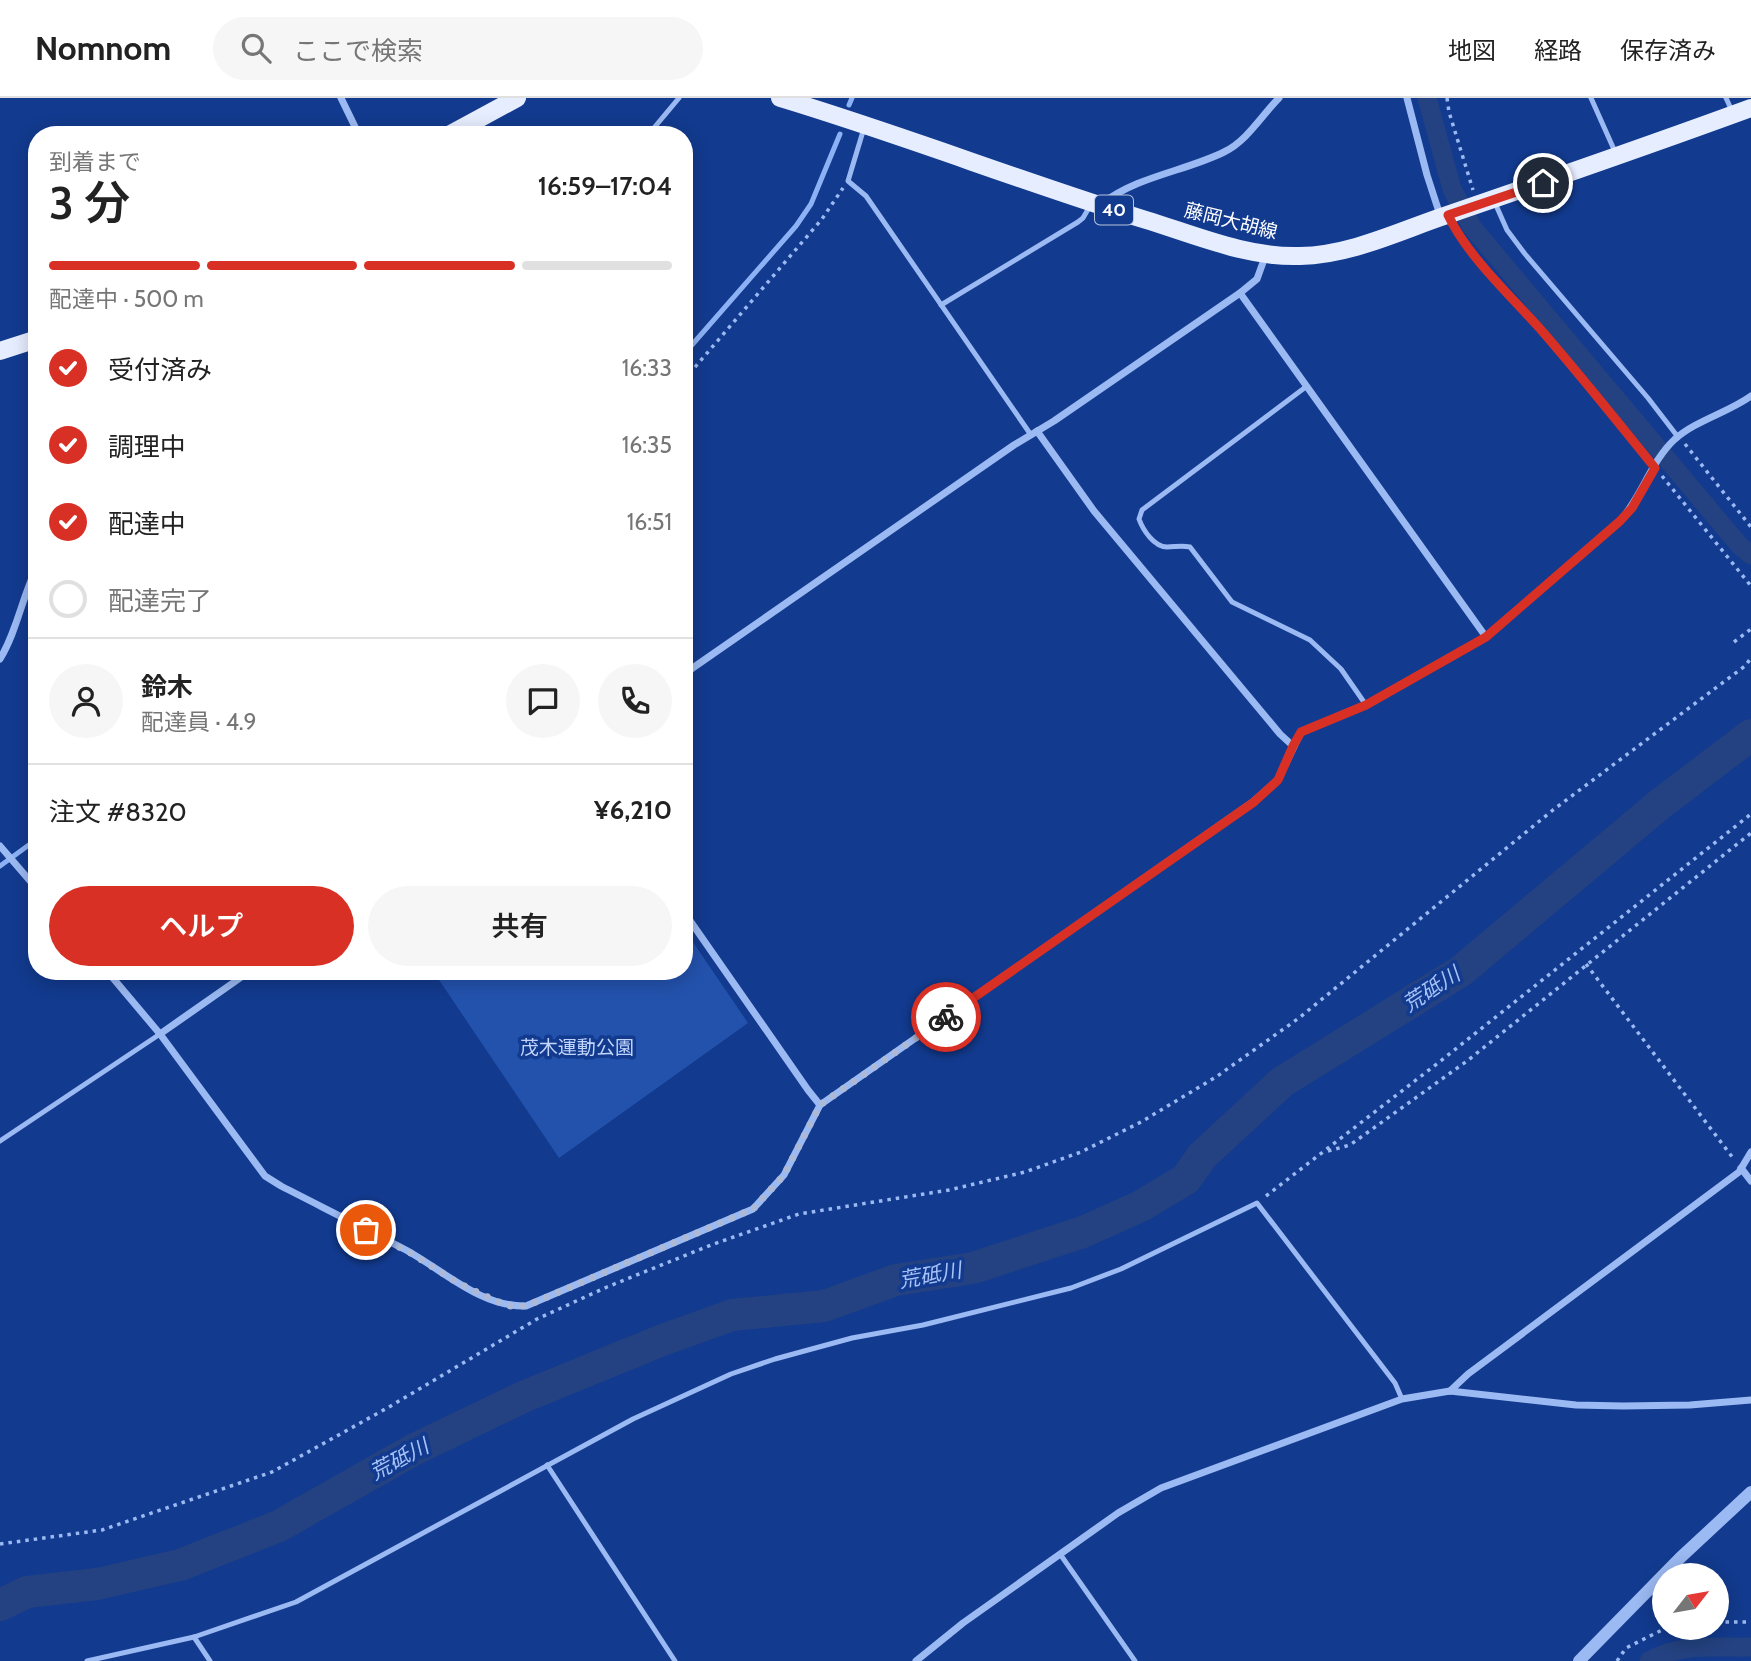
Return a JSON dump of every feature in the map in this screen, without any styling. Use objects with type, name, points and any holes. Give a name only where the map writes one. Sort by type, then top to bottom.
[{"type":"main road","points":[[466,126],[517,98]]},
{"type":"main road","name":"藤岡大胡線","points":[[780,98],[1217,242],[1266,254],[1298,256],[1332,254],[1618,157],[1730,106],[1751,108]]},
{"type":"main road","points":[[0,351],[28,342]]},
{"type":"street","points":[[341,98],[355,126]]},
{"type":"street","points":[[1096,204],[1119,192],[1224,152],[1243,138],[1279,98]]},
{"type":"street","points":[[1407,98],[1427,175],[1454,227],[1656,465]]},
{"type":"street","points":[[693,668],[1240,293],[1256,279],[1266,254]]},
{"type":"street","points":[[1240,293],[1486,637]]},
{"type":"street","points":[[115,980],[160,1034],[265,1176],[409,1252],[458,1283],[507,1306],[526,1306],[753,1209],[784,1175],[820,1105],[1254,802],[1278,780],[1301,732],[1366,705],[1486,637],[1620,521],[1632,508],[1656,465],[1675,439],[1751,396]]},
{"type":"street","points":[[1034,433],[1094,511],[1280,734],[1293,746]]},
{"type":"street","points":[[0,659],[10,643],[28,584]]},
{"type":"street","points":[[0,846],[28,879]]},
{"type":"street","points":[[693,925],[820,1105]]},
{"type":"street","points":[[160,1034],[237,980]]},
{"type":"street","points":[[1450,1391],[1468,1374],[1741,1168],[1751,1152]]},
{"type":"street","points":[[1741,1168],[1751,1181]]},
{"type":"street","points":[[916,1661],[963,1623],[1118,1513],[1161,1488],[1402,1399],[1450,1391],[1576,1405],[1690,1405],[1751,1400]]},
{"type":"street","points":[[1579,1661],[1680,1558],[1751,1492]]},
{"type":"lane","points":[[656,126],[679,98]]},
{"type":"lane","points":[[1591,98],[1618,157]]},
{"type":"lane","points":[[864,125],[848,181],[866,196],[1034,433]]},
{"type":"lane","points":[[941,305],[1078,222],[1096,204]]},
{"type":"lane","points":[[1481,204],[1507,230],[1675,439]]},
{"type":"lane","points":[[1307,386],[1142,510],[1139,519],[1154,542],[1162,546],[1190,548],[1232,602],[1310,640],[1351,681],[1366,705]]},
{"type":"lane","points":[[0,1141],[160,1034]]},
{"type":"lane","points":[[86,1661],[119,1656],[194,1637],[296,1602],[633,1419],[731,1374],[852,1338],[936,1322],[1071,1288],[1121,1269],[1257,1203],[1395,1383],[1402,1399]]},
{"type":"lane","points":[[547,1465],[675,1661]]},
{"type":"lane","points":[[1060,1554],[1135,1661]]},
{"type":"lane","points":[[194,1637],[210,1661]]},
{"type":"path","points":[[1447,98],[1449,112],[1481,204]]},
{"type":"path","points":[[693,370],[822,219],[848,181]]},
{"type":"path","points":[[1675,439],[1687,446],[1751,527]]},
{"type":"path","points":[[1656,465],[1751,586]]},
{"type":"path","points":[[1734,642],[1751,629]]},
{"type":"path","points":[[0,1544],[102,1530],[272,1472],[389,1407],[537,1319],[607,1287],[712,1245],[799,1214],[949,1190],[1025,1172],[1081,1152],[1141,1122],[1216,1077],[1299,1018],[1553,810],[1745,666],[1751,658]]},
{"type":"path","points":[[1257,1203],[1751,814]]},
{"type":"path","points":[[1326,1151],[1350,1145],[1468,1062],[1751,833]]},
{"type":"path","points":[[1586,964],[1741,1168]]},
{"type":"path","points":[[1729,1622],[1751,1622]]},
{"type":"path","points":[[1617,1661],[1626,1648],[1652,1635]]},
{"type":"green space","name":"茂木運動公園","points":[[693,942],[748,1023],[559,1158],[439,980],[693,980]]},
{"type":"waterway","points":[[849,105],[852,98]]},
{"type":"waterway","points":[[1427,98],[1452,189],[1472,227],[1740,546],[1751,555]]},
{"type":"waterway","points":[[693,344],[796,226],[811,204],[840,134]]},
{"type":"waterway","name":"荒砥川","points":[[0,1605],[27,1592],[97,1584],[180,1565],[279,1526],[413,1450],[523,1397],[732,1315],[824,1306],[896,1280],[973,1268],[1083,1232],[1141,1206],[1186,1179],[1202,1156],[1282,1082],[1461,971],[1660,804],[1751,735]]},
{"type":"waterway","points":[[0,866],[28,846]]},
{"type":"waterway","points":[[1649,1661],[1685,1649],[1751,1647]]},
{"type":"way so far","points":[[366,1230],[409,1252],[458,1283],[507,1306],[526,1306],[753,1209],[784,1175],[820,1105],[946,1017]]},
{"type":"route","points":[[946,1017],[1254,802],[1278,780],[1301,732],[1366,705],[1486,637],[1563,573],[1632,508],[1655,468],[1584,379],[1478,258],[1448,215],[1543,183]]}]
